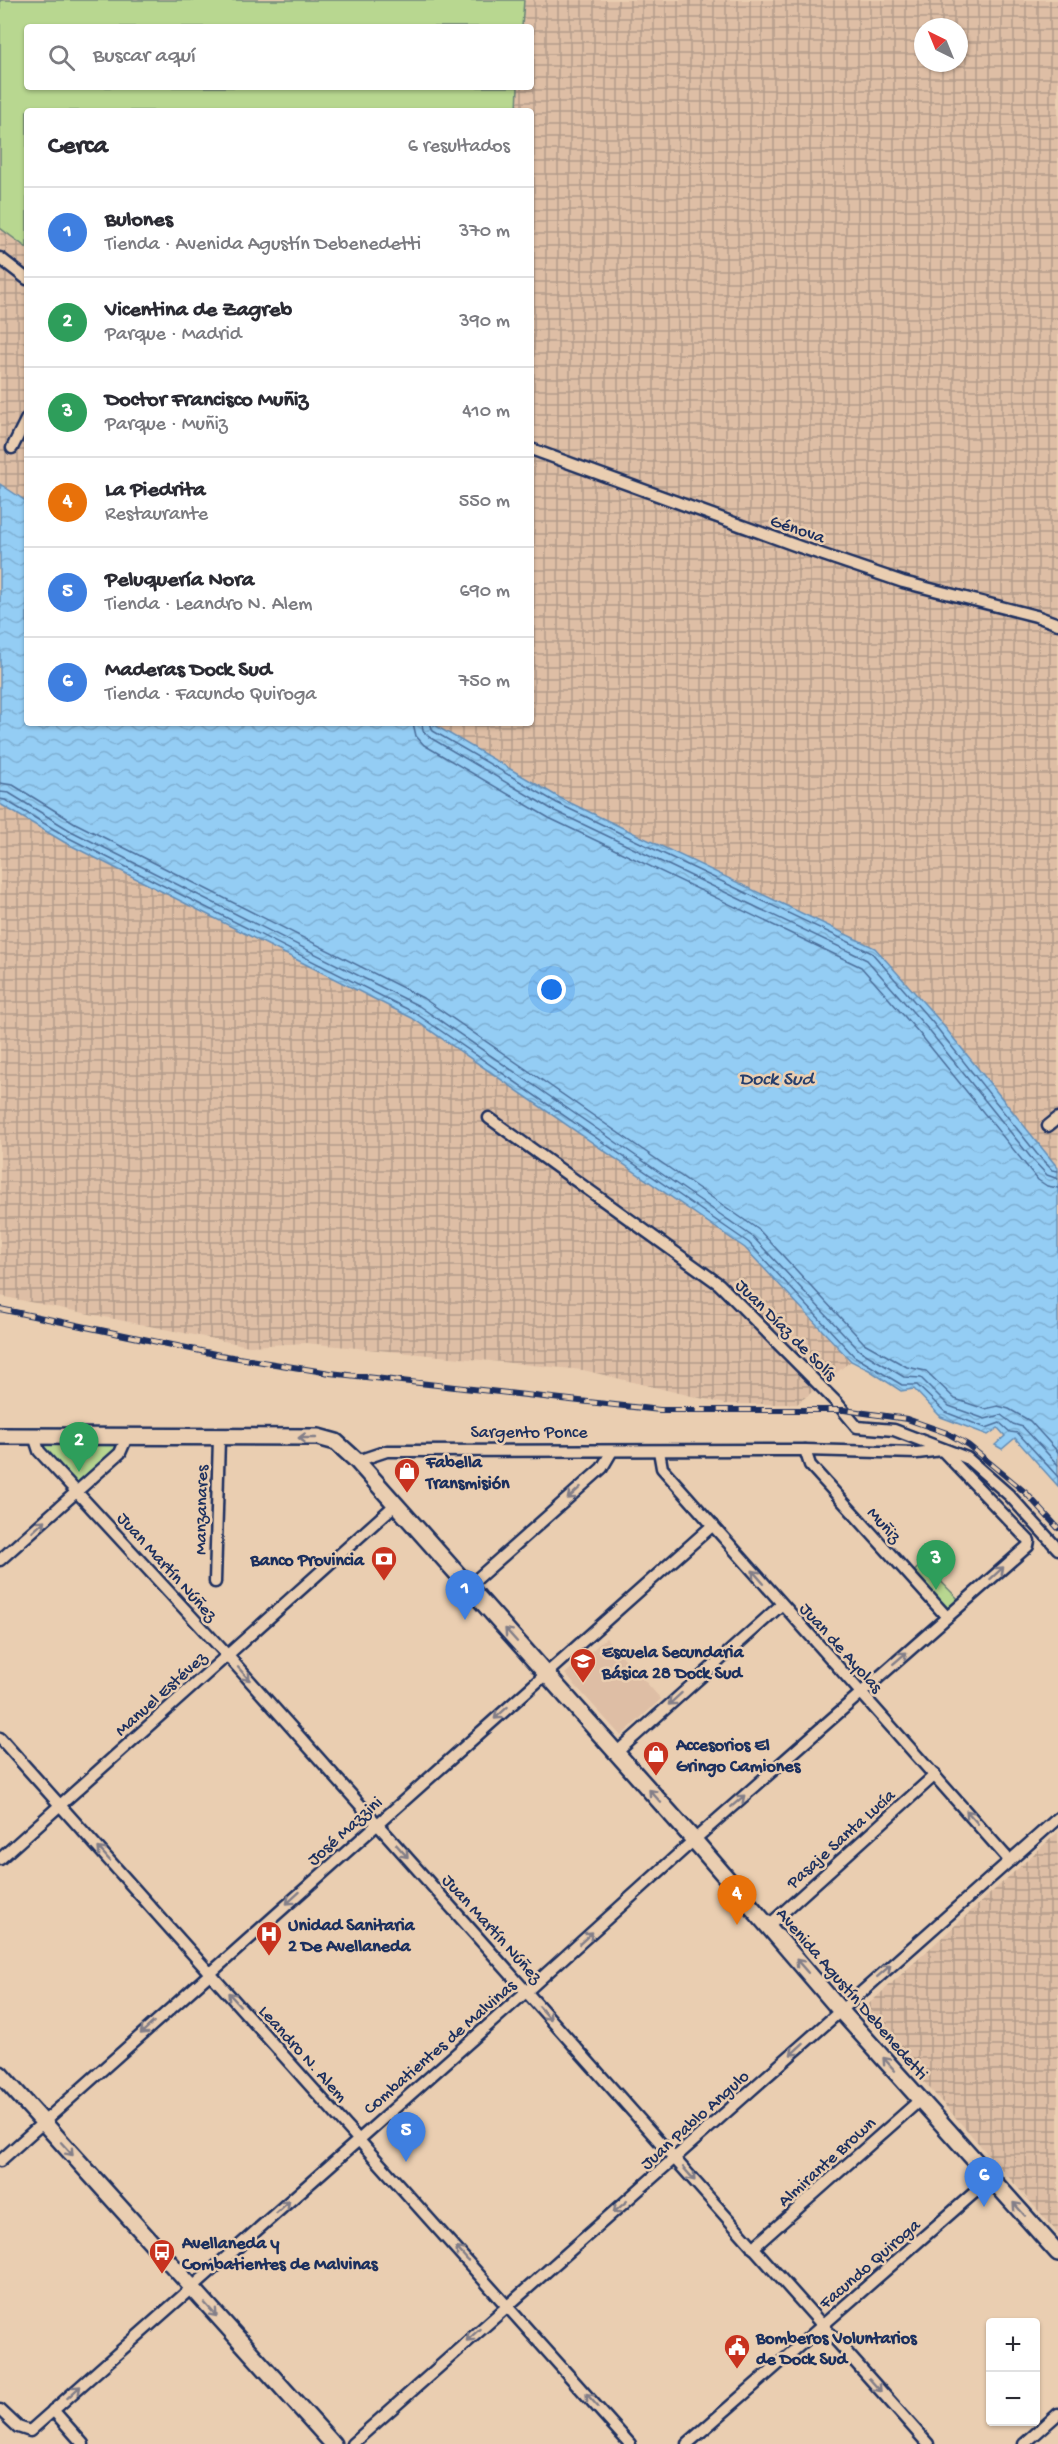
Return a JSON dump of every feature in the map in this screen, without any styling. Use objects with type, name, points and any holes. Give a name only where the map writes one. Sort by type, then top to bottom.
[{"type":"main road","points":[[0,1436],[318,1437],[336,1442],[357,1461]]},
{"type":"main road","name":"Avenida Agustín Debenedetti","points":[[357,1461],[694,1840],[840,2010],[1058,2253]]},
{"type":"main road","points":[[0,2074],[333,2444]]},
{"type":"street","points":[[0,258],[24,277]]},
{"type":"street","points":[[12,448],[24,424]]},
{"type":"street","name":"Génova","points":[[534,450],[800,548],[903,582],[1036,616],[1058,624]]},
{"type":"street","name":"Juan Díaz de Solís","points":[[489,1118],[719,1284],[837,1402],[857,1427],[894,1430],[967,1458],[1009,1495],[1058,1549]]},
{"type":"street","points":[[1048,1126],[1058,1118]]},
{"type":"street","name":"Juan Martín Núñez","points":[[34,1436],[39,1451],[227,1655],[928,2444]]},
{"type":"street","points":[[0,1560],[120,1453],[127,1437]]},
{"type":"street","name":"Manzanares","points":[[215,1582],[219,1438]]},
{"type":"street","name":"Sargento Ponce","points":[[357,1461],[387,1450],[805,1450],[917,1453],[942,1450]]},
{"type":"street","points":[[468,1587],[602,1468],[612,1450]]},
{"type":"street","name":"Muñiz","points":[[805,1450],[810,1465],[947,1617]]},
{"type":"street","name":"Combatientes de Malvinas","points":[[0,2410],[18,2427],[30,2431],[1028,1546],[1029,1541],[942,1450]]},
{"type":"street","name":"Juan de Ayolas","points":[[659,1451],[662,1467],[1010,1861]]},
{"type":"street","name":"Manuel Estévez","points":[[0,1859],[396,1504]]},
{"type":"street","name":"José Mazzini","points":[[0,2161],[209,1972],[713,1525]]},
{"type":"street","points":[[616,1753],[782,1605]]},
{"type":"street","name":"Leandro N. Alem","points":[[0,1738],[630,2444]]},
{"type":"street","name":"Pasaje Santa Lucía","points":[[768,1926],[935,1775]]},
{"type":"street","name":"Juan Pablo Angulo","points":[[352,2444],[1058,1818]]},
{"type":"street","name":"Almirante Brown","points":[[753,2248],[921,2099]]},
{"type":"street","name":"Facundo Quiroga","points":[[687,2444],[991,2178]]},
{"type":"street","points":[[53,2410],[83,2444]]},
{"type":"street","points":[[1024,2444],[1058,2414]]},
{"type":"shaded area","points":[[0,0],[1058,0],[1058,1168],[938,1019],[436,726],[534,726],[534,108],[24,108],[24,500],[0,484]]},
{"type":"shaded area","points":[[0,804],[64,842],[412,1018],[745,1248],[851,1361],[797,1404],[725,1404],[583,1370],[306,1343],[249,1346],[0,1296]]},
{"type":"shaded area","points":[[606,1638],[661,1699],[621,1736],[565,1674]]},
{"type":"shaded area","points":[[1058,1832],[1058,2233],[861,2011]]},
{"type":"green space","points":[[0,0],[524,0],[522,24],[24,24],[24,90],[518,90],[517,108],[24,108],[24,246],[0,228]]},
{"type":"green space","points":[[34,1436],[127,1437],[124,1448],[78,1491],[39,1451]]},
{"type":"green space","points":[[923,1563],[963,1604],[947,1617],[909,1576]]},
{"type":"water","name":"Dock Sud","points":[[0,484],[24,500],[24,726],[436,726],[560,798],[875,948],[938,1019],[1058,1168],[1058,1486],[1015,1438],[1002,1449],[995,1445],[1005,1436],[998,1428],[988,1435],[941,1417],[914,1389],[901,1391],[851,1361],[745,1248],[412,1018],[64,842],[0,804]]},
{"type":"railway","points":[[0,1309],[220,1355],[330,1373],[660,1410],[844,1410],[907,1419],[947,1433],[968,1445],[1026,1493],[1058,1528]]},
{"type":"place","name":"Vicentina de Zagreb","points":[[79,1472]]},
{"type":"place","name":"Fabella Transmisión","points":[[407,1494]]},
{"type":"place","name":"Banco Provincia","points":[[384,1582]]},
{"type":"place","name":"Doctor Francisco Muñiz","points":[[936,1590]]},
{"type":"place","name":"Bulones","points":[[465,1620]]},
{"type":"place","name":"Escuela Secundaria Básica 28 Dock Sud","points":[[583,1684]]},
{"type":"place","name":"Accesorios El Gringo Camiones","points":[[656,1777]]},
{"type":"place","name":"La Piedrita","points":[[737,1925]]},
{"type":"place","name":"Unidad Sanitaria 2 De Avellaneda","points":[[269,1957]]},
{"type":"place","name":"Peluquería Nora","points":[[406,2162]]},
{"type":"place","name":"Maderas Dock Sud","points":[[984,2207]]},
{"type":"place","name":"Avellaneda y Combatientes de Malvinas","points":[[162,2275]]},
{"type":"place","name":"Bomberos Voluntarios de Dock Sud","points":[[737,2370]]}]
